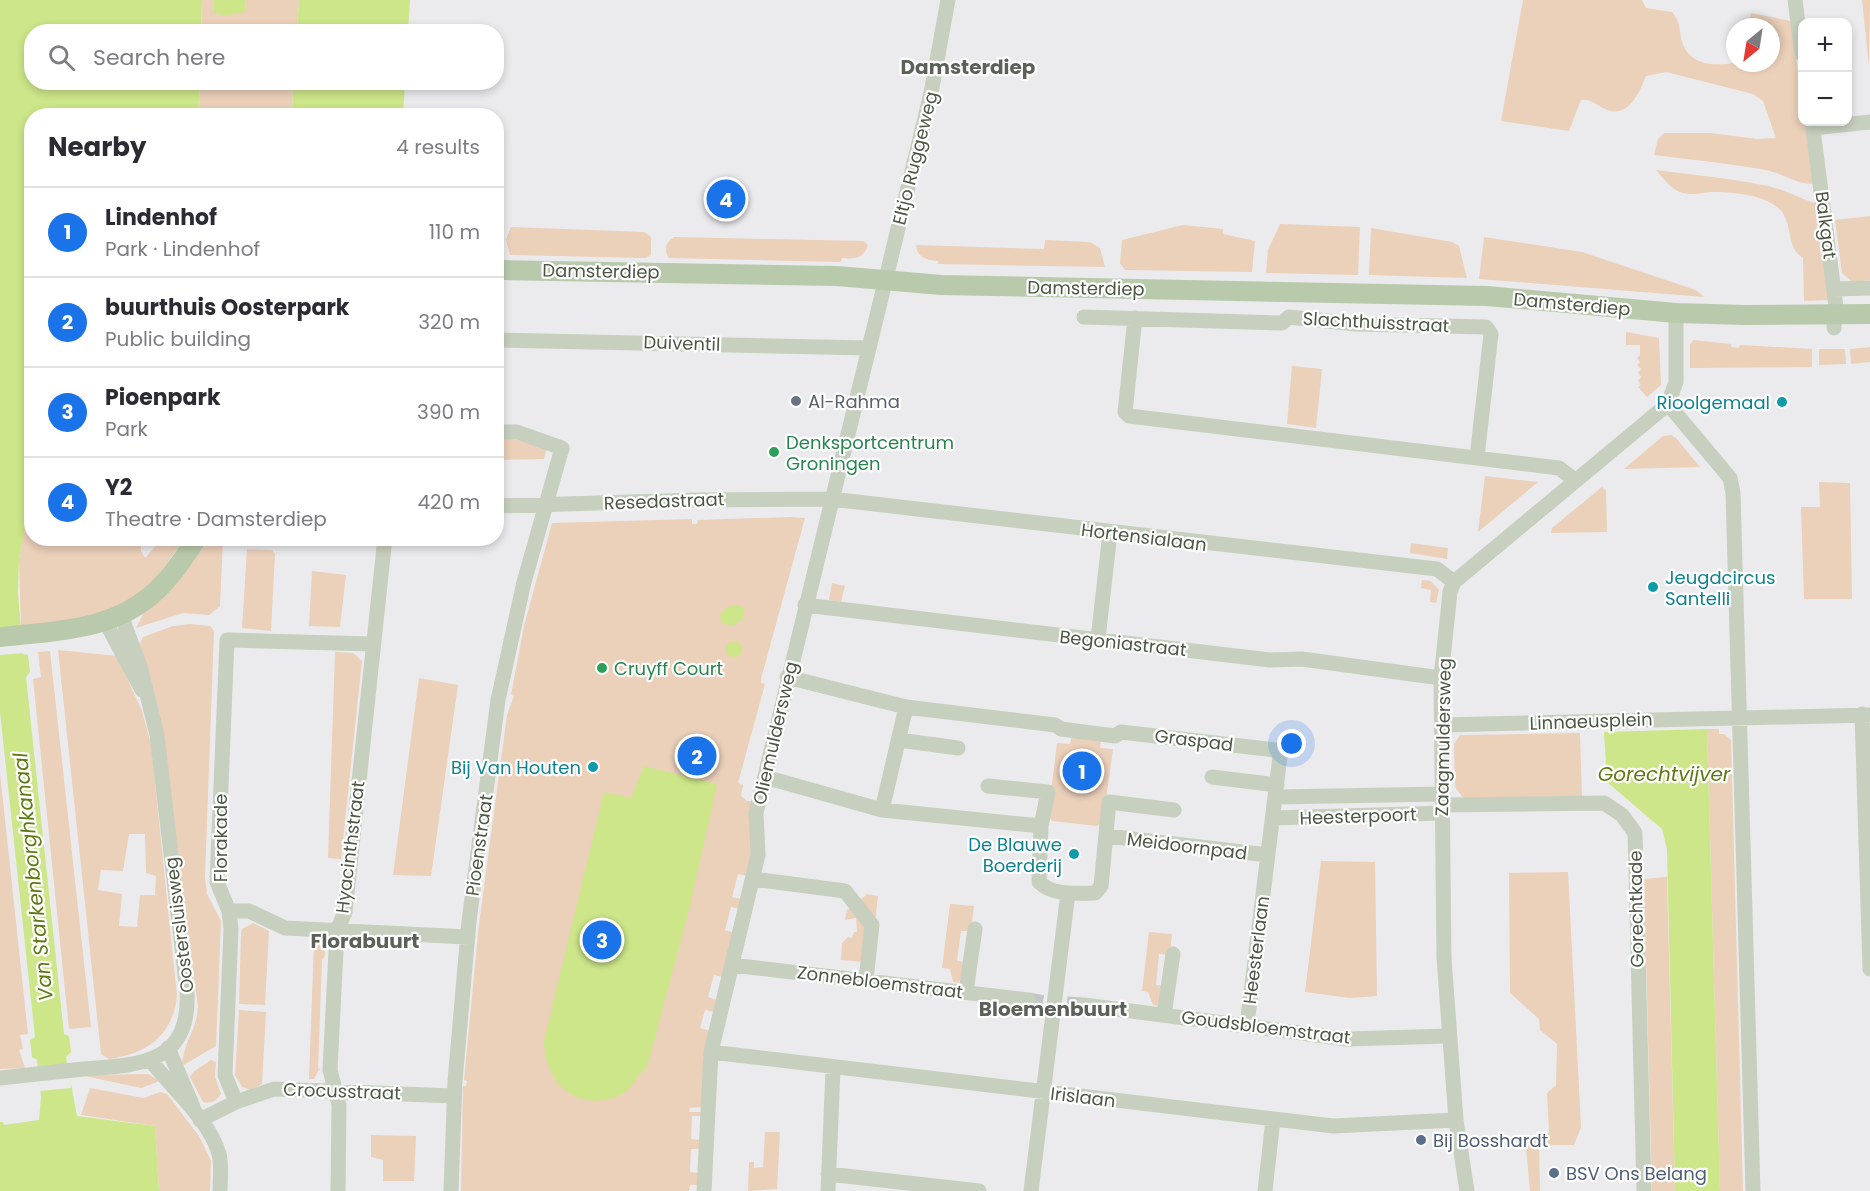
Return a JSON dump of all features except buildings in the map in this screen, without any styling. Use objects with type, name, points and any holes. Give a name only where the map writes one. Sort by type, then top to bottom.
[{"type":"main road","name":"Damsterdiep","points":[[504,270],[837,276],[940,285],[1487,296],[1676,313],[1739,324],[1835,322],[1870,325]]},
{"type":"main road","name":"Damsterdiep","points":[[1835,322],[1870,314]]},
{"type":"main road","points":[[0,637],[76,628],[113,618],[157,591],[191,546]]},
{"type":"street","name":"Eltjo Ruggeweg","points":[[885,280],[931,93],[948,0]]},
{"type":"street","points":[[1795,0],[1798,20]]},
{"type":"street","points":[[1852,123],[1870,122]]},
{"type":"street","name":"Balkgat","points":[[1813,126],[1834,290],[1835,322]]},
{"type":"street","name":"Oliemuldersweg","points":[[704,1191],[711,1052],[758,855],[756,813],[787,677],[885,280]]},
{"type":"street","points":[[1834,290],[1870,288]]},
{"type":"street","points":[[1454,582],[1668,404],[1676,382],[1676,313]]},
{"type":"street","name":"Slachthuisstraat","points":[[1084,316],[1282,323],[1289,317],[1355,324],[1486,327],[1491,334],[1477,457]]},
{"type":"street","points":[[1135,318],[1125,412],[1129,416],[1559,468],[1575,480]]},
{"type":"street","name":"Duiventil","points":[[504,340],[868,348]]},
{"type":"street","points":[[1668,404],[1730,478],[1733,493],[1752,1191]]},
{"type":"street","name":"Pioenstraat","points":[[451,1191],[454,1096],[468,937],[498,700],[524,582],[562,448],[517,432],[504,432]]},
{"type":"street","name":"Resedastraat","points":[[504,506],[831,499]]},
{"type":"street","name":"Hortensialaan","points":[[831,499],[1437,569],[1454,582]]},
{"type":"street","points":[[1098,639],[1110,533]]},
{"type":"street","name":"Hyacinthstraat","points":[[338,1191],[339,1105],[330,1070],[337,932],[345,912],[384,546]]},
{"type":"street","name":"Zaagmuldersweg","points":[[1454,582],[1441,678],[1444,958],[1456,1120],[1467,1191]]},
{"type":"street","name":"Begoniastraat","points":[[805,605],[1270,660],[1302,659],[1441,678]]},
{"type":"street","name":"Oostersluisweg","points":[[0,1078],[135,1066],[151,1060],[168,1048],[185,1020],[187,991],[157,735],[147,698],[129,670],[113,618]]},
{"type":"street","name":"Florakade","points":[[236,1102],[225,1075],[231,930],[229,911],[217,882],[227,640],[372,644]]},
{"type":"street","points":[[787,677],[906,707],[882,810]]},
{"type":"street","name":"Graspad","points":[[906,707],[1055,725],[1061,729],[1115,736],[1121,732],[1275,750]]},
{"type":"street","points":[[1866,714],[1870,969]]},
{"type":"street","name":"Linnaeusplein","points":[[1442,725],[1866,714]]},
{"type":"street","points":[[899,740],[958,748]]},
{"type":"street","name":"Heesterpoort","points":[[1265,874],[1281,756],[1275,750]]},
{"type":"street","points":[[765,777],[882,810],[1041,826]]},
{"type":"street","name":"Heesterpoort","points":[[1212,777],[1276,791],[1443,804]]},
{"type":"street","points":[[988,786],[1048,792],[1041,826],[1039,882],[1046,888],[1068,893],[1095,894],[1101,886],[1109,802],[1174,810]]},
{"type":"street","name":"Gorechtkade","points":[[1443,804],[1604,803],[1622,815],[1635,833],[1644,1191]]},
{"type":"street","name":"Heesterpoort","points":[[1273,818],[1443,804]]},
{"type":"street","name":"Meidoornpad","points":[[1107,836],[1268,855]]},
{"type":"street","name":"Heesterlaan","points":[[1247,1025],[1265,874]]},
{"type":"street","points":[[753,879],[845,891],[872,925],[866,980]]},
{"type":"street","points":[[1031,1191],[1068,893]]},
{"type":"street","points":[[229,911],[249,910],[285,928],[468,937]]},
{"type":"street","points":[[966,992],[975,929]]},
{"type":"street","points":[[1164,1015],[1173,954]]},
{"type":"street","name":"Zonnebloemstraat","points":[[732,965],[1028,1000]]},
{"type":"street","name":"Goudsbloemstraat","points":[[1084,1005],[1347,1039],[1448,1035]]},
{"type":"street","points":[[168,1048],[197,1115],[219,1154],[220,1191]]},
{"type":"street","name":"Irislaan","points":[[711,1052],[833,1069],[1333,1126],[1456,1120]]},
{"type":"street","points":[[151,1060],[197,1115]]},
{"type":"street","points":[[828,1191],[833,1069]]},
{"type":"street","name":"Crocusstraat","points":[[197,1115],[274,1089],[454,1096]]},
{"type":"street","points":[[1265,1191],[1273,1119]]},
{"type":"street","points":[[828,1174],[979,1191]]},
{"type":"shaded area","points":[[202,0],[214,0],[213,12],[245,12],[246,0],[299,0],[297,24],[201,24]]},
{"type":"shaded area","points":[[1523,0],[1642,0],[1646,8],[1672,12],[1678,23],[1682,42],[1691,56],[1704,63],[1726,64],[1726,72],[1780,72],[1780,19],[1791,21],[1798,73],[1798,126],[1805,126],[1813,184],[1765,170],[1654,155],[1658,139],[1664,133],[1710,133],[1757,139],[1776,138],[1763,101],[1753,94],[1666,72],[1646,76],[1631,104],[1619,111],[1611,111],[1590,101],[1581,100],[1569,131],[1501,121]]},
{"type":"shaded area","points":[[1862,0],[1870,0],[1869,67]]},
{"type":"shaded area","points":[[1751,13],[1776,18],[1750,18]]},
{"type":"shaded area","points":[[200,90],[293,90],[292,108],[198,108]]},
{"type":"shaded area","points":[[1656,170],[1770,186],[1815,203],[1828,300],[1804,301],[1803,258],[1793,246],[1785,217],[1774,205],[1760,198],[1736,193],[1684,193],[1676,190]]},
{"type":"shaded area","points":[[1870,216],[1870,280],[1852,282],[1842,273],[1835,220]]},
{"type":"shaded area","points":[[1280,224],[1360,227],[1358,275],[1266,273],[1268,250]]},
{"type":"shaded area","points":[[1183,225],[1223,229],[1223,234],[1255,241],[1252,272],[1125,270],[1120,263],[1122,240]]},
{"type":"shaded area","points":[[511,227],[644,232],[651,237],[651,255],[646,258],[510,255],[506,240]]},
{"type":"shaded area","points":[[1371,228],[1452,242],[1459,246],[1467,278],[1369,275]]},
{"type":"shaded area","points":[[674,237],[864,241],[868,245],[861,256],[842,258],[841,262],[669,258],[666,246]]},
{"type":"shaded area","points":[[1484,237],[1582,252],[1696,290],[1704,297],[1479,279]]},
{"type":"shaded area","points":[[1045,240],[1090,242],[1100,248],[1105,267],[938,264],[938,261],[920,256],[916,245],[1044,249]]},
{"type":"shaded area","points":[[1626,332],[1659,338],[1661,385],[1647,397],[1638,387],[1641,385],[1638,372],[1641,369],[1637,365],[1640,362],[1637,358],[1640,355],[1640,345],[1626,345]]},
{"type":"shaded area","points":[[1694,340],[1731,344],[1731,347],[1739,348],[1740,345],[1812,349],[1812,367],[1690,368],[1690,344]]},
{"type":"shaded area","points":[[1870,347],[1870,362],[1851,364],[1850,349]]},
{"type":"shaded area","points":[[1819,349],[1845,349],[1846,364],[1819,365]]},
{"type":"shaded area","points":[[1292,366],[1322,369],[1316,428],[1287,424]]},
{"type":"shaded area","points":[[1671,435],[1700,467],[1624,469],[1663,436]]},
{"type":"shaded area","points":[[504,439],[513,439],[547,448],[544,459],[504,460]]},
{"type":"shaded area","points":[[1485,476],[1538,482],[1478,532]]},
{"type":"shaded area","points":[[1819,482],[1850,483],[1852,599],[1804,599],[1801,507],[1820,507]]},
{"type":"shaded area","points":[[1602,487],[1606,491],[1607,532],[1551,533],[1552,528]]},
{"type":"shaded area","points":[[805,518],[761,679],[761,683],[765,684],[738,783],[743,785],[741,796],[747,801],[752,801],[753,852],[748,876],[738,874],[732,897],[742,899],[740,909],[731,907],[725,930],[734,933],[723,977],[714,975],[708,997],[717,1000],[714,1012],[705,1010],[700,1028],[710,1031],[701,1107],[690,1108],[689,1112],[702,1112],[701,1116],[692,1116],[691,1139],[700,1140],[700,1149],[691,1149],[690,1172],[699,1173],[699,1185],[690,1185],[689,1191],[461,1191],[463,1086],[466,1086],[467,1081],[464,1080],[479,924],[507,715],[514,696],[511,695],[524,626],[552,523],[692,519],[692,524],[697,524],[698,520]]},
{"type":"shaded area","points":[[24,531],[24,546],[141,546],[145,558],[156,546],[180,546],[148,587],[121,605],[105,612],[71,620],[21,627],[19,559]]},
{"type":"shaded area","points":[[1411,543],[1448,548],[1447,559],[1410,553]]},
{"type":"shaded area","points":[[204,546],[223,546],[220,606],[209,615],[183,613],[136,628],[143,614],[170,591]]},
{"type":"shaded area","points":[[247,549],[272,550],[275,554],[271,631],[242,628]]},
{"type":"shaded area","points":[[312,571],[346,575],[340,627],[309,626]]},
{"type":"shaded area","points":[[1422,580],[1431,581],[1439,590],[1436,603],[1430,602],[1431,590],[1421,588]]},
{"type":"shaded area","points":[[832,583],[845,586],[841,602],[829,600]]},
{"type":"shaded area","points":[[190,624],[210,626],[214,631],[205,877],[207,894],[221,921],[216,1046],[182,1066],[184,1051],[195,1023],[198,1007],[173,818],[139,646],[143,637],[173,626]]},
{"type":"shaded area","points":[[58,650],[117,656],[142,711],[151,744],[177,996],[170,1022],[155,1041],[135,1053],[109,1059],[101,1054]],"holes":[[[129,834],[145,834],[146,873],[156,876],[155,895],[140,895],[137,927],[119,926],[122,894],[98,890],[101,870],[123,871]]]},
{"type":"shaded area","points":[[50,651],[91,1027],[69,1029],[33,679],[41,677],[38,652]]},
{"type":"shaded area","points":[[335,652],[353,653],[362,661],[341,859],[328,858]]},
{"type":"shaded area","points":[[419,678],[458,685],[431,876],[393,875]]},
{"type":"shaded area","points":[[1707,729],[1719,729],[1719,734],[1724,734],[1731,740],[1743,1191],[1720,1191]]},
{"type":"shaded area","points":[[1580,733],[1582,796],[1464,799],[1455,787],[1454,744],[1460,735]]},
{"type":"shaded area","points":[[1072,735],[1101,739],[1100,748],[1113,749],[1103,822],[1097,826],[1052,821],[1048,815],[1057,743],[1070,744]]},
{"type":"shaded area","points":[[0,773],[28,1034],[20,1035],[23,1049],[19,1050],[25,1068],[0,1069]]},
{"type":"shaded area","points":[[1321,861],[1375,862],[1377,996],[1350,998],[1305,992]]},
{"type":"shaded area","points":[[1568,872],[1581,1127],[1574,1145],[1539,1145],[1540,1191],[1530,1191],[1525,1137],[1549,1133],[1547,1093],[1556,1085],[1557,1044],[1540,1030],[1539,1019],[1510,993],[1509,873]]},
{"type":"shaded area","points":[[1667,877],[1675,1191],[1652,1191],[1644,879]]},
{"type":"shaded area","points":[[867,894],[878,896],[875,923],[859,901]]},
{"type":"shaded area","points":[[950,904],[974,906],[971,931],[961,931],[957,961],[966,962],[959,983],[953,982],[950,969],[942,968]]},
{"type":"shaded area","points":[[853,906],[869,926],[865,962],[841,960],[842,943],[848,937],[852,938],[854,932],[857,932],[856,918],[845,920],[847,910]]},
{"type":"shaded area","points":[[253,923],[269,931],[265,1005],[239,1004],[241,933],[242,929]]},
{"type":"shaded area","points":[[1149,932],[1172,934],[1170,955],[1159,954],[1156,985],[1166,986],[1159,1006],[1153,1005],[1148,992],[1142,991]]},
{"type":"shaded area","points":[[314,941],[319,941],[325,946],[325,956],[322,960],[318,1069],[320,1068],[314,1079],[309,1079]]},
{"type":"shaded area","points":[[239,1010],[266,1012],[262,1084],[251,1090],[242,1087],[235,1075]]},
{"type":"shaded area","points":[[211,1060],[216,1062],[215,1077],[221,1094],[214,1101],[206,1103],[203,1102],[190,1077],[193,1072]]},
{"type":"shaded area","points":[[148,1074],[160,1081],[141,1088],[80,1075]]},
{"type":"shaded area","points":[[90,1088],[144,1098],[160,1092],[167,1094],[199,1136],[211,1161],[210,1191],[159,1191],[155,1126],[81,1115]]},
{"type":"shaded area","points":[[765,1132],[780,1132],[777,1189],[748,1191],[749,1162],[754,1162],[754,1168],[763,1167]]},
{"type":"shaded area","points":[[371,1135],[416,1136],[414,1181],[383,1181],[383,1160],[371,1157]]},
{"type":"water","name":"Van Starkenborghkanaal","points":[[0,0],[202,0],[201,24],[24,24],[24,90],[200,90],[198,108],[24,108],[24,533],[19,559],[18,593],[23,654],[28,655],[30,672],[26,677],[64,1034],[69,1036],[71,1052],[66,1057],[77,1116],[155,1126],[159,1191],[0,1191],[0,1122],[4,1125],[39,1120],[41,1097],[37,1060],[32,1057],[30,1040],[35,1037],[0,712]]},
{"type":"water","points":[[214,0],[246,0],[245,12],[223,16],[213,12]]},
{"type":"water","points":[[299,0],[410,0],[408,24],[297,24]]},
{"type":"water","points":[[293,90],[405,90],[403,108],[292,108]]},
{"type":"water","points":[[739,605],[745,609],[742,620],[732,626],[722,623],[720,615],[724,610],[730,606]]},
{"type":"water","points":[[731,641],[737,641],[742,649],[740,655],[731,657],[726,652],[726,646]]},
{"type":"water","name":"Gorechtvijver","points":[[1707,729],[1720,1191],[1675,1191],[1667,849],[1662,829],[1607,782],[1604,732]]},
{"type":"water","points":[[644,766],[717,784],[690,906],[647,1067],[631,1086],[618,1096],[602,1100],[588,1100],[576,1097],[556,1080],[545,1055],[544,1040],[604,792],[631,798]]},
{"type":"pier","points":[[22,628],[25,653],[0,655],[0,630]]},
{"type":"pier","points":[[69,1064],[71,1088],[40,1091],[38,1067]]},
{"type":"tunnel","points":[[1028,1000],[1045,1003]]},
{"type":"tunnel","points":[[1067,1004],[1084,1005]]},
{"type":"place","name":"Y2","points":[[726,199]]},
{"type":"place","name":"Al-Rahma","points":[[796,401]]},
{"type":"place","name":"Rioolgemaal","points":[[1782,402]]},
{"type":"place","name":"Denksportcentrum Groningen","points":[[774,452]]},
{"type":"place","name":"Jeugdcircus Santelli","points":[[1653,587]]},
{"type":"place","name":"Cruyff Court","points":[[602,668]]},
{"type":"place","name":"buurthuis Oosterpark","points":[[697,756]]},
{"type":"place","name":"Bij Van Houten","points":[[593,767]]},
{"type":"place","name":"Lindenhof","points":[[1082,771]]},
{"type":"place","name":"De Blauwe Boerderij","points":[[1074,854]]},
{"type":"place","name":"Pioenpark","points":[[602,940]]},
{"type":"place","name":"Bij Bosshardt","points":[[1421,1140]]},
{"type":"place","name":"BSV Ons Belang","points":[[1554,1173]]},
{"type":"district","name":"Damsterdiep","points":[[968,67]]},
{"type":"district","name":"Florabuurt","points":[[365,941]]},
{"type":"district","name":"Bloemenbuurt","points":[[1053,1009]]}]
